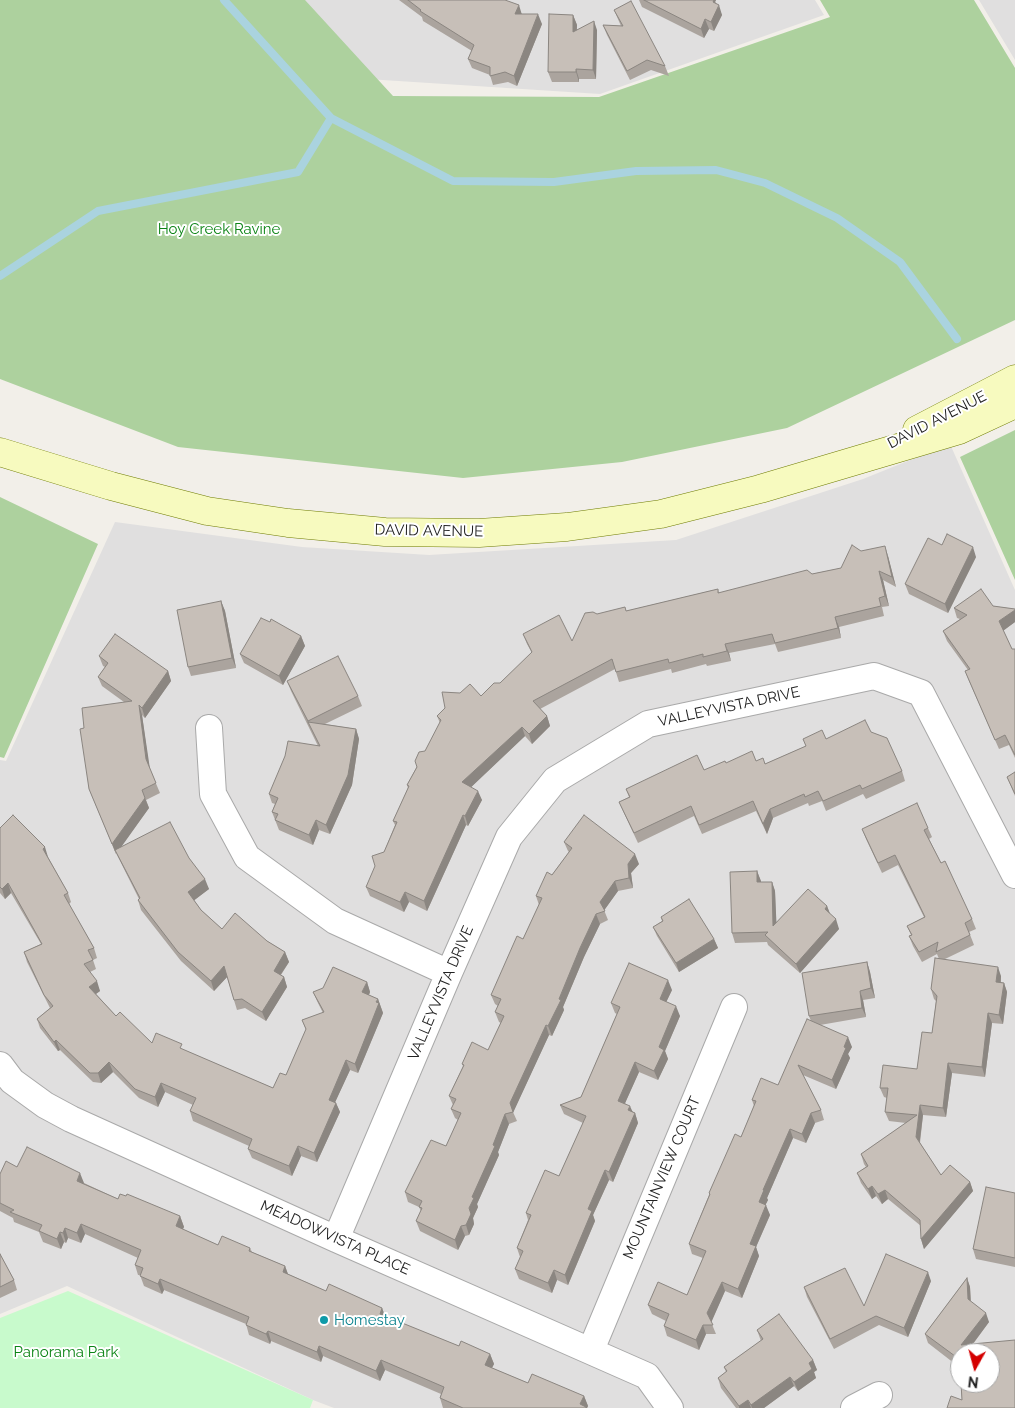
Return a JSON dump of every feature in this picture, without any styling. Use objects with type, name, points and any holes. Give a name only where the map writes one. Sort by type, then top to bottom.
[{"type":"main road","name":"DAVID AVENUE","points":[[858,460],[1015,379]]},
{"type":"main road","name":"DAVID AVENUE","points":[[0,452],[111,486],[207,511],[288,523],[385,532],[479,533],[567,527],[661,514],[760,489],[959,430],[1015,404]]},
{"type":"street","name":"VALLEYVISTA DRIVE","points":[[336,1239],[509,837],[555,780],[648,724],[874,676],[921,693],[1015,875]]},
{"type":"street","points":[[208,728],[213,794],[247,857],[335,921],[449,973]]},
{"type":"street","name":"MOUNTAINVIEW COURT","points":[[591,1350],[734,1007]]},
{"type":"street","name":"MEADOWVISTA PLACE","points":[[4,1080],[71,1119],[336,1239],[647,1376],[670,1408]]},
{"type":"street","points":[[854,1408],[879,1395]]},
{"type":"shaded area","points":[[271,0],[815,0],[824,15],[600,94],[305,75]]},
{"type":"shaded area","points":[[979,0],[1015,0],[1015,60]]},
{"type":"shaded area","points":[[950,444],[1015,590],[1015,1408],[334,1408],[67,1286],[0,1314],[0,760],[6,761],[115,522],[302,547],[429,555],[676,540],[863,479]]},
{"type":"green space","name":"Hoy Creek Ravine","points":[[0,0],[305,0],[393,96],[599,97],[830,17],[820,0],[974,0],[1015,68],[1015,320],[787,428],[622,462],[463,478],[178,447],[0,379]]},
{"type":"green space","points":[[1015,430],[1015,580],[960,457]]},
{"type":"green space","points":[[0,497],[98,544],[4,758],[0,757]]},
{"type":"green space","name":"Panorama Park","points":[[68,1291],[313,1400],[310,1408],[0,1408],[0,1318]]},
{"type":"building","points":[[408,0],[505,0],[519,5],[515,14],[538,14],[514,76],[505,72],[490,76],[490,67],[468,59],[474,45],[420,11]]},
{"type":"building","points":[[644,0],[714,0],[713,2],[719,5],[711,22],[705,19],[701,29]]},
{"type":"building","points":[[631,1],[665,66],[647,60],[627,71],[603,25],[623,26],[614,10]]},
{"type":"building","points":[[549,14],[573,15],[573,32],[594,21],[593,70],[576,69],[576,72],[548,72]]},
{"type":"building","points":[[947,534],[973,547],[945,604],[905,584],[928,538],[942,545]]},
{"type":"building","points":[[852,545],[861,551],[885,546],[892,577],[879,571],[885,596],[879,598],[881,606],[835,617],[838,628],[775,643],[772,634],[725,644],[727,651],[703,657],[703,654],[669,663],[668,659],[616,672],[612,659],[533,701],[547,716],[529,734],[522,727],[462,782],[478,791],[465,816],[463,815],[424,901],[405,892],[400,902],[366,887],[375,866],[372,856],[384,852],[397,822],[393,821],[409,786],[407,785],[417,767],[415,761],[419,752],[425,751],[441,720],[437,716],[445,708],[442,692],[460,693],[470,684],[481,696],[494,683],[500,683],[532,652],[523,634],[559,615],[572,641],[585,613],[593,612],[597,614],[625,607],[626,611],[718,589],[718,593],[807,570],[812,574],[841,568]]},
{"type":"building","points":[[981,589],[993,606],[1015,609],[999,621],[1012,649],[1015,649],[1015,755],[1005,735],[995,740],[965,671],[970,669],[943,631],[967,615],[954,608]]},
{"type":"building","points":[[221,601],[232,658],[188,667],[177,610]]},
{"type":"building","points":[[261,618],[270,622],[271,619],[301,636],[279,676],[240,654]]},
{"type":"building","points":[[115,634],[168,671],[142,708],[139,705],[146,759],[156,783],[142,790],[145,798],[112,844],[89,789],[80,729],[84,728],[82,708],[132,701],[98,677],[108,663],[99,656]]},
{"type":"building","points":[[338,656],[358,696],[308,721],[287,681]]},
{"type":"building","points":[[865,720],[871,732],[887,738],[902,771],[862,789],[860,785],[823,801],[818,791],[805,797],[804,794],[770,809],[763,824],[753,801],[699,825],[691,806],[634,833],[619,802],[630,797],[626,789],[697,755],[704,770],[725,761],[726,763],[752,751],[756,761],[763,758],[765,764],[806,746],[803,739],[822,730],[826,739]]},
{"type":"building","points":[[308,722],[356,729],[348,775],[326,825],[316,820],[309,835],[275,820],[278,814],[272,812],[278,798],[269,794],[285,756],[288,741],[320,746]]},
{"type":"building","points":[[1015,772],[1015,794],[1007,777]]},
{"type":"building","points":[[917,803],[928,828],[924,830],[941,863],[945,861],[972,919],[965,923],[970,935],[936,952],[938,942],[919,952],[909,936],[912,935],[907,926],[925,917],[895,855],[878,863],[862,829]]},
{"type":"building","points":[[13,815],[45,847],[43,849],[68,893],[64,895],[94,948],[88,950],[93,960],[84,964],[97,981],[89,987],[116,1016],[120,1012],[152,1043],[156,1033],[182,1044],[180,1048],[273,1088],[280,1073],[286,1075],[306,1029],[302,1020],[324,1012],[313,992],[323,988],[333,967],[367,982],[362,992],[378,999],[376,1002],[379,1003],[355,1064],[346,1060],[329,1100],[336,1103],[314,1153],[298,1146],[289,1166],[248,1149],[252,1139],[190,1111],[196,1098],[161,1083],[155,1097],[135,1089],[109,1062],[98,1073],[90,1073],[56,1040],[54,1042],[37,1019],[53,1006],[44,995],[24,952],[42,944],[8,883],[2,889],[0,887],[0,828]]},
{"type":"building","points":[[584,815],[635,854],[628,864],[629,878],[615,881],[600,902],[605,911],[596,914],[580,948],[559,999],[561,1000],[548,1026],[546,1025],[510,1103],[513,1112],[505,1114],[493,1145],[495,1146],[472,1197],[474,1198],[469,1208],[471,1214],[466,1225],[461,1226],[455,1240],[416,1221],[422,1208],[419,1207],[422,1201],[405,1192],[431,1140],[446,1146],[461,1113],[451,1109],[456,1099],[449,1096],[464,1065],[462,1064],[472,1042],[488,1050],[504,1016],[495,1012],[501,999],[491,995],[517,936],[523,939],[542,898],[536,896],[547,872],[552,875],[572,848],[564,842]]},
{"type":"building","points":[[170,822],[189,858],[205,879],[188,892],[201,910],[222,929],[235,913],[267,941],[285,952],[274,971],[284,977],[262,1012],[242,999],[234,1000],[224,966],[211,981],[178,952],[138,900],[140,898],[115,850]]},
{"type":"building","points":[[757,871],[757,882],[772,882],[773,926],[808,889],[827,906],[825,909],[836,919],[796,964],[765,935],[768,932],[732,933],[730,872]]},
{"type":"building","points":[[689,899],[714,939],[676,963],[653,927],[663,921],[661,917]]},
{"type":"building","points":[[935,958],[998,967],[996,982],[1004,983],[999,1015],[988,1013],[982,1067],[948,1063],[943,1108],[920,1105],[916,1137],[941,1175],[950,1165],[970,1182],[921,1239],[920,1220],[885,1190],[878,1194],[872,1186],[868,1189],[857,1173],[868,1166],[861,1154],[917,1115],[885,1112],[888,1088],[880,1088],[883,1065],[917,1069],[922,1032],[932,1033],[937,996],[931,989]]},
{"type":"building","points":[[867,962],[871,988],[860,991],[862,1008],[809,1016],[802,973]]},
{"type":"building","points":[[629,963],[668,980],[660,999],[676,1006],[659,1047],[664,1050],[654,1071],[635,1062],[618,1101],[630,1106],[628,1110],[635,1113],[609,1172],[605,1170],[588,1209],[592,1211],[565,1275],[554,1270],[548,1283],[515,1269],[523,1251],[517,1248],[531,1215],[526,1213],[545,1170],[559,1176],[586,1116],[560,1105],[581,1097],[620,1007],[611,1003]]},
{"type":"building","points":[[807,1019],[848,1037],[844,1047],[846,1048],[832,1080],[798,1065],[821,1110],[811,1113],[802,1134],[790,1129],[759,1202],[766,1205],[750,1244],[756,1246],[738,1289],[722,1282],[707,1313],[713,1325],[703,1325],[696,1340],[664,1326],[669,1314],[648,1305],[658,1282],[687,1295],[706,1251],[689,1244],[709,1193],[735,1134],[741,1137],[756,1101],[752,1100],[761,1078],[778,1085]]},
{"type":"building","points":[[27,1147],[80,1173],[77,1181],[118,1199],[120,1194],[126,1196],[127,1194],[180,1216],[176,1226],[218,1245],[222,1236],[250,1248],[249,1251],[285,1266],[283,1272],[326,1291],[329,1284],[382,1308],[380,1314],[459,1346],[461,1341],[490,1354],[485,1365],[528,1383],[532,1374],[584,1396],[580,1404],[586,1408],[463,1408],[440,1398],[444,1387],[381,1360],[376,1371],[319,1346],[317,1352],[268,1331],[266,1334],[246,1325],[249,1317],[160,1279],[158,1284],[140,1276],[143,1268],[135,1265],[141,1250],[81,1224],[77,1233],[65,1228],[63,1233],[60,1232],[57,1239],[39,1231],[42,1225],[10,1212],[14,1210],[0,1203],[0,1174],[6,1161],[17,1167]]},
{"type":"building","points":[[986,1187],[1015,1193],[1015,1258],[973,1249]]},
{"type":"building","points":[[0,1254],[14,1280],[0,1287]]},
{"type":"building","points":[[886,1254],[928,1272],[904,1328],[876,1316],[830,1339],[804,1287],[845,1268],[864,1306]]},
{"type":"building","points":[[967,1278],[968,1299],[986,1313],[963,1343],[950,1343],[950,1352],[925,1334]]},
{"type":"building","points":[[779,1314],[813,1360],[809,1363],[812,1369],[794,1382],[790,1377],[751,1405],[748,1400],[739,1406],[718,1378],[727,1371],[724,1367],[763,1339],[757,1330]]},
{"type":"building","points":[[1015,1340],[1015,1408],[947,1408],[951,1396],[962,1400],[962,1393],[1000,1393],[1000,1343],[983,1343]]},
{"type":"waterway","points":[[224,0],[331,118],[453,181],[554,182],[636,171],[716,170],[765,183],[837,218],[900,262],[957,339]]},
{"type":"waterway","points":[[0,276],[98,211],[298,172],[331,118]]},
{"type":"place","name":"Homestay","points":[[324,1320]]}]
